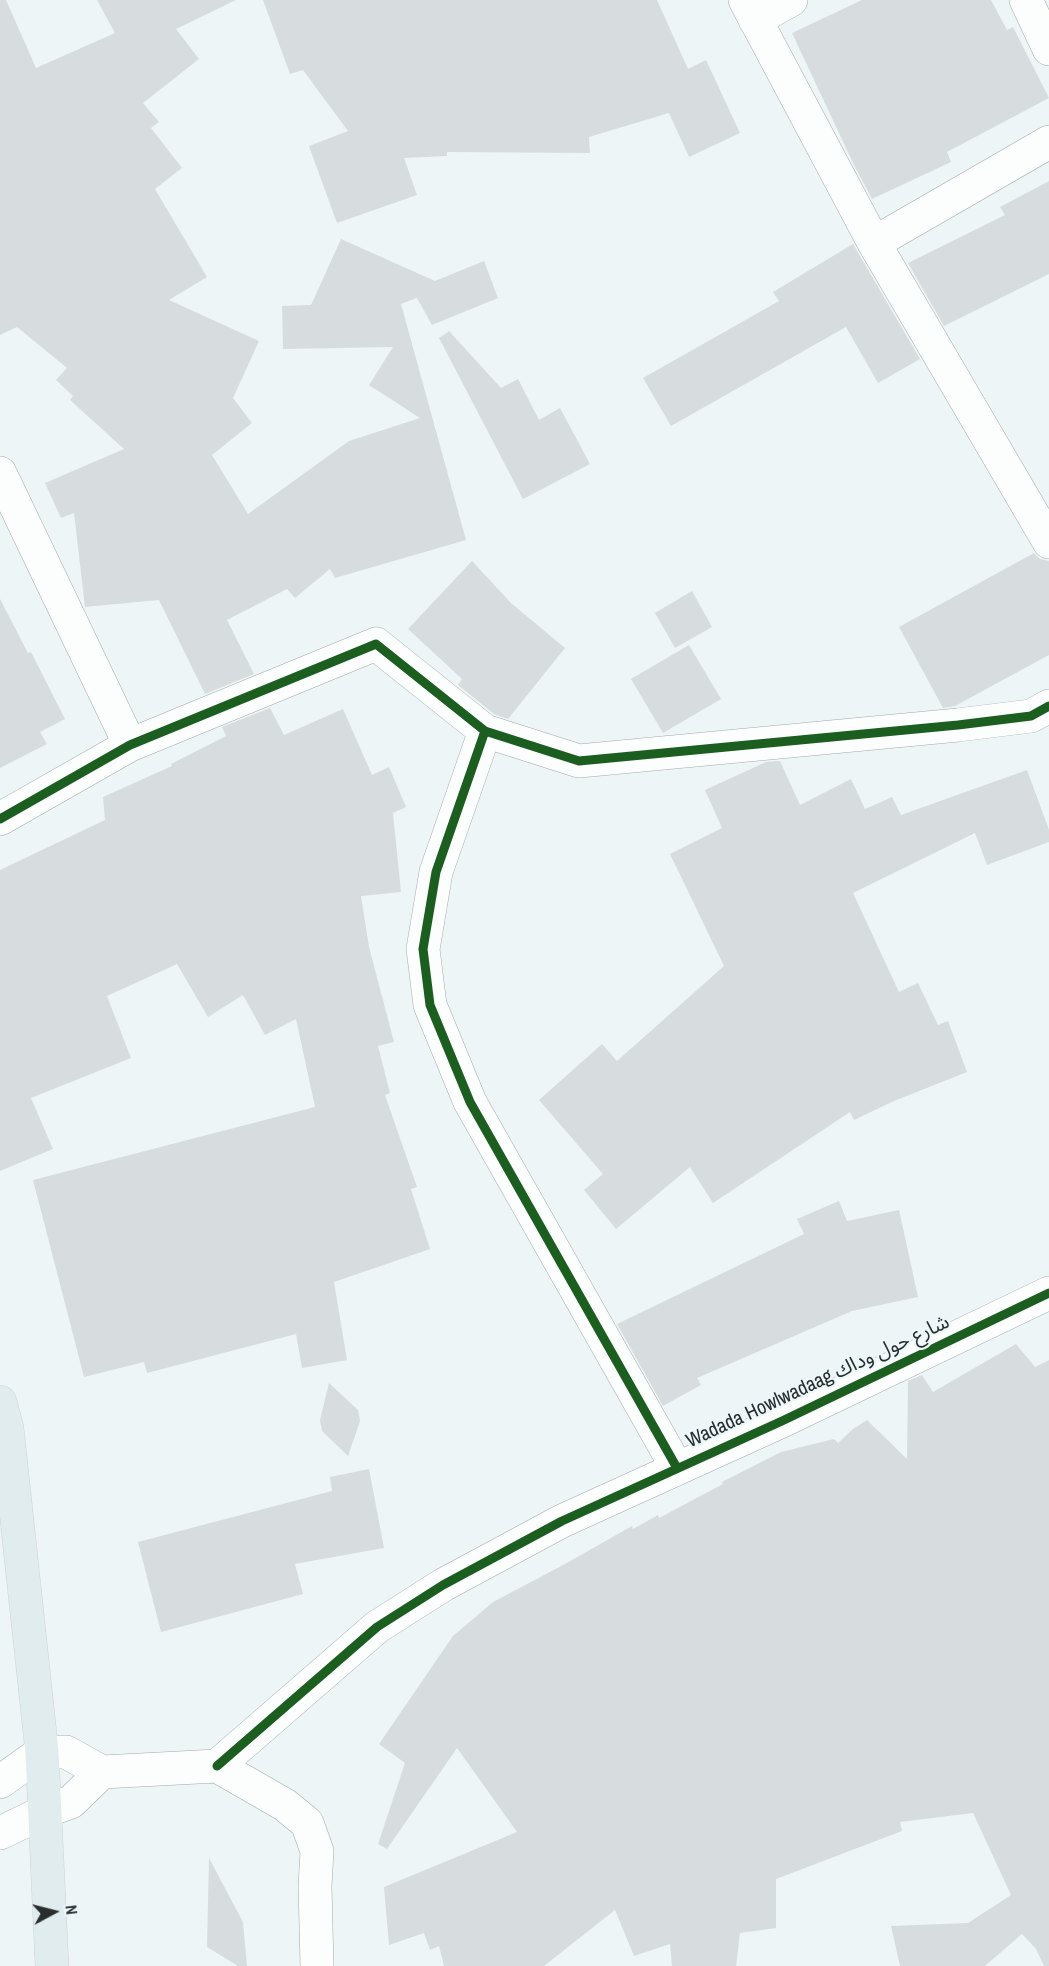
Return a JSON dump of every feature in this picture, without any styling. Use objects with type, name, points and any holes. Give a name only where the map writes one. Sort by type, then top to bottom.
[{"type":"highway","points":[[0,1402],[7,1428],[42,1752],[52,1966]]},
{"type":"street","points":[[791,0],[750,10],[874,243],[1049,542]]},
{"type":"street","points":[[1026,0],[1049,49]]},
{"type":"street","points":[[874,243],[1049,142]]},
{"type":"street","points":[[3,489],[130,745]]},
{"type":"street","points":[[0,819],[130,745],[376,644],[485,730],[579,761],[958,725],[1031,716],[1049,706]]},
{"type":"street","points":[[485,730],[436,872],[423,949],[430,1005],[470,1102],[677,1468]]},
{"type":"street","name":"Wadada Howlwadaag شارع حول وداك","points":[[217,1766],[377,1627],[443,1585],[562,1521],[782,1421],[1049,1293]]},
{"type":"street","points":[[0,1782],[42,1752],[66,1752],[102,1772],[217,1766],[285,1805],[307,1823],[317,1851],[315,1886],[317,1966]]},
{"type":"street","points":[[0,1833],[71,1802],[102,1772]]},
{"type":"building","points":[[0,0],[6,0],[36,68],[115,33],[97,0],[236,0],[176,29],[199,59],[143,103],[159,122],[151,128],[182,168],[155,189],[207,277],[169,300],[259,341],[233,398],[252,423],[212,455],[248,514],[349,441],[420,418],[369,385],[393,347],[283,349],[282,306],[311,305],[341,239],[435,281],[484,261],[498,298],[432,325],[417,298],[401,304],[466,540],[335,578],[330,569],[295,598],[287,589],[227,620],[254,674],[205,694],[159,600],[85,607],[74,513],[61,518],[45,483],[124,449],[70,400],[73,396],[56,380],[67,368],[17,327],[0,335]]},
{"type":"building","points":[[263,0],[657,0],[688,69],[706,60],[740,133],[689,157],[669,113],[589,137],[590,153],[447,152],[447,156],[404,158],[417,195],[337,223],[309,146],[348,131],[303,70],[290,74]]},
{"type":"building","points":[[862,0],[991,0],[1007,30],[1013,27],[1049,98],[947,152],[951,162],[872,199],[792,33]]},
{"type":"building","points":[[1049,181],[1049,274],[944,326],[908,263],[1005,215],[1000,207]]},
{"type":"building","points":[[853,244],[920,359],[878,383],[846,327],[671,426],[643,378],[779,301],[773,292]]},
{"type":"building","points":[[449,331],[501,388],[518,379],[539,420],[560,408],[590,464],[523,499],[439,338]]},
{"type":"building","points":[[1034,553],[1040,559],[1049,561],[1049,655],[955,706],[943,708],[899,627]]},
{"type":"building","points":[[472,561],[511,603],[565,648],[508,719],[494,714],[458,685],[462,679],[408,629]]},
{"type":"building","points":[[692,591],[712,627],[675,648],[655,613]]},
{"type":"building","points":[[0,599],[28,653],[31,652],[65,719],[40,732],[47,744],[0,768]]},
{"type":"building","points":[[689,645],[721,699],[663,733],[631,679]]},
{"type":"building","points":[[270,708],[284,735],[343,709],[372,775],[389,767],[406,807],[393,813],[401,892],[361,896],[369,947],[394,1042],[378,1046],[390,1093],[385,1095],[417,1187],[411,1189],[430,1249],[334,1282],[347,1360],[302,1368],[296,1334],[147,1373],[144,1362],[84,1377],[33,1180],[315,1107],[296,1019],[265,1035],[243,995],[208,1017],[177,964],[107,996],[131,1058],[31,1098],[53,1149],[0,1171],[0,870],[105,820],[103,797],[172,766],[171,764],[226,736],[222,727]]},
{"type":"building","points":[[780,761],[800,805],[851,779],[865,809],[892,797],[901,815],[1027,770],[1049,830],[1049,842],[987,865],[975,833],[853,893],[899,992],[918,983],[938,1025],[948,1021],[967,1072],[894,1101],[854,1120],[850,1112],[713,1203],[690,1167],[616,1229],[584,1190],[603,1174],[539,1100],[602,1044],[617,1061],[724,966],[670,854],[722,828],[705,790],[766,762]]},
{"type":"building","points":[[839,1201],[847,1221],[899,1210],[918,1297],[852,1311],[697,1378],[701,1385],[663,1406],[617,1324],[804,1234],[797,1219]]},
{"type":"building","points":[[1016,1344],[1035,1367],[1049,1360],[1049,1966],[1044,1966],[1036,1949],[1022,1934],[985,1966],[900,1966],[891,1926],[968,1923],[1011,1895],[973,1813],[900,1822],[902,1831],[776,1879],[776,1928],[740,1933],[736,1966],[672,1966],[670,1944],[634,1956],[615,1910],[544,1966],[444,1966],[439,1946],[430,1950],[424,1933],[389,1945],[384,1887],[517,1832],[457,1748],[387,1849],[378,1844],[405,1763],[379,1744],[453,1636],[493,1602],[632,1526],[633,1529],[658,1515],[659,1518],[781,1452],[834,1439],[838,1443],[867,1420],[907,1459],[908,1381],[922,1375],[933,1392]]},
{"type":"building","points":[[329,1383],[358,1410],[360,1421],[348,1456],[322,1431],[320,1420]]},
{"type":"building","points":[[369,1469],[384,1548],[295,1564],[303,1594],[161,1632],[138,1542],[332,1491],[330,1477]]},
{"type":"building","points":[[209,1858],[243,1922],[247,1966],[238,1966],[207,1947]]},
{"type":"cycle path","points":[[0,819],[130,745],[376,644],[485,731],[579,761],[958,725],[1031,716],[1049,706]]},
{"type":"cycle path","points":[[485,731],[436,872],[423,949],[430,1005],[470,1102],[677,1468]]},
{"type":"cycle path","points":[[217,1766],[377,1627],[443,1585],[562,1521],[782,1421],[1049,1293]]}]
